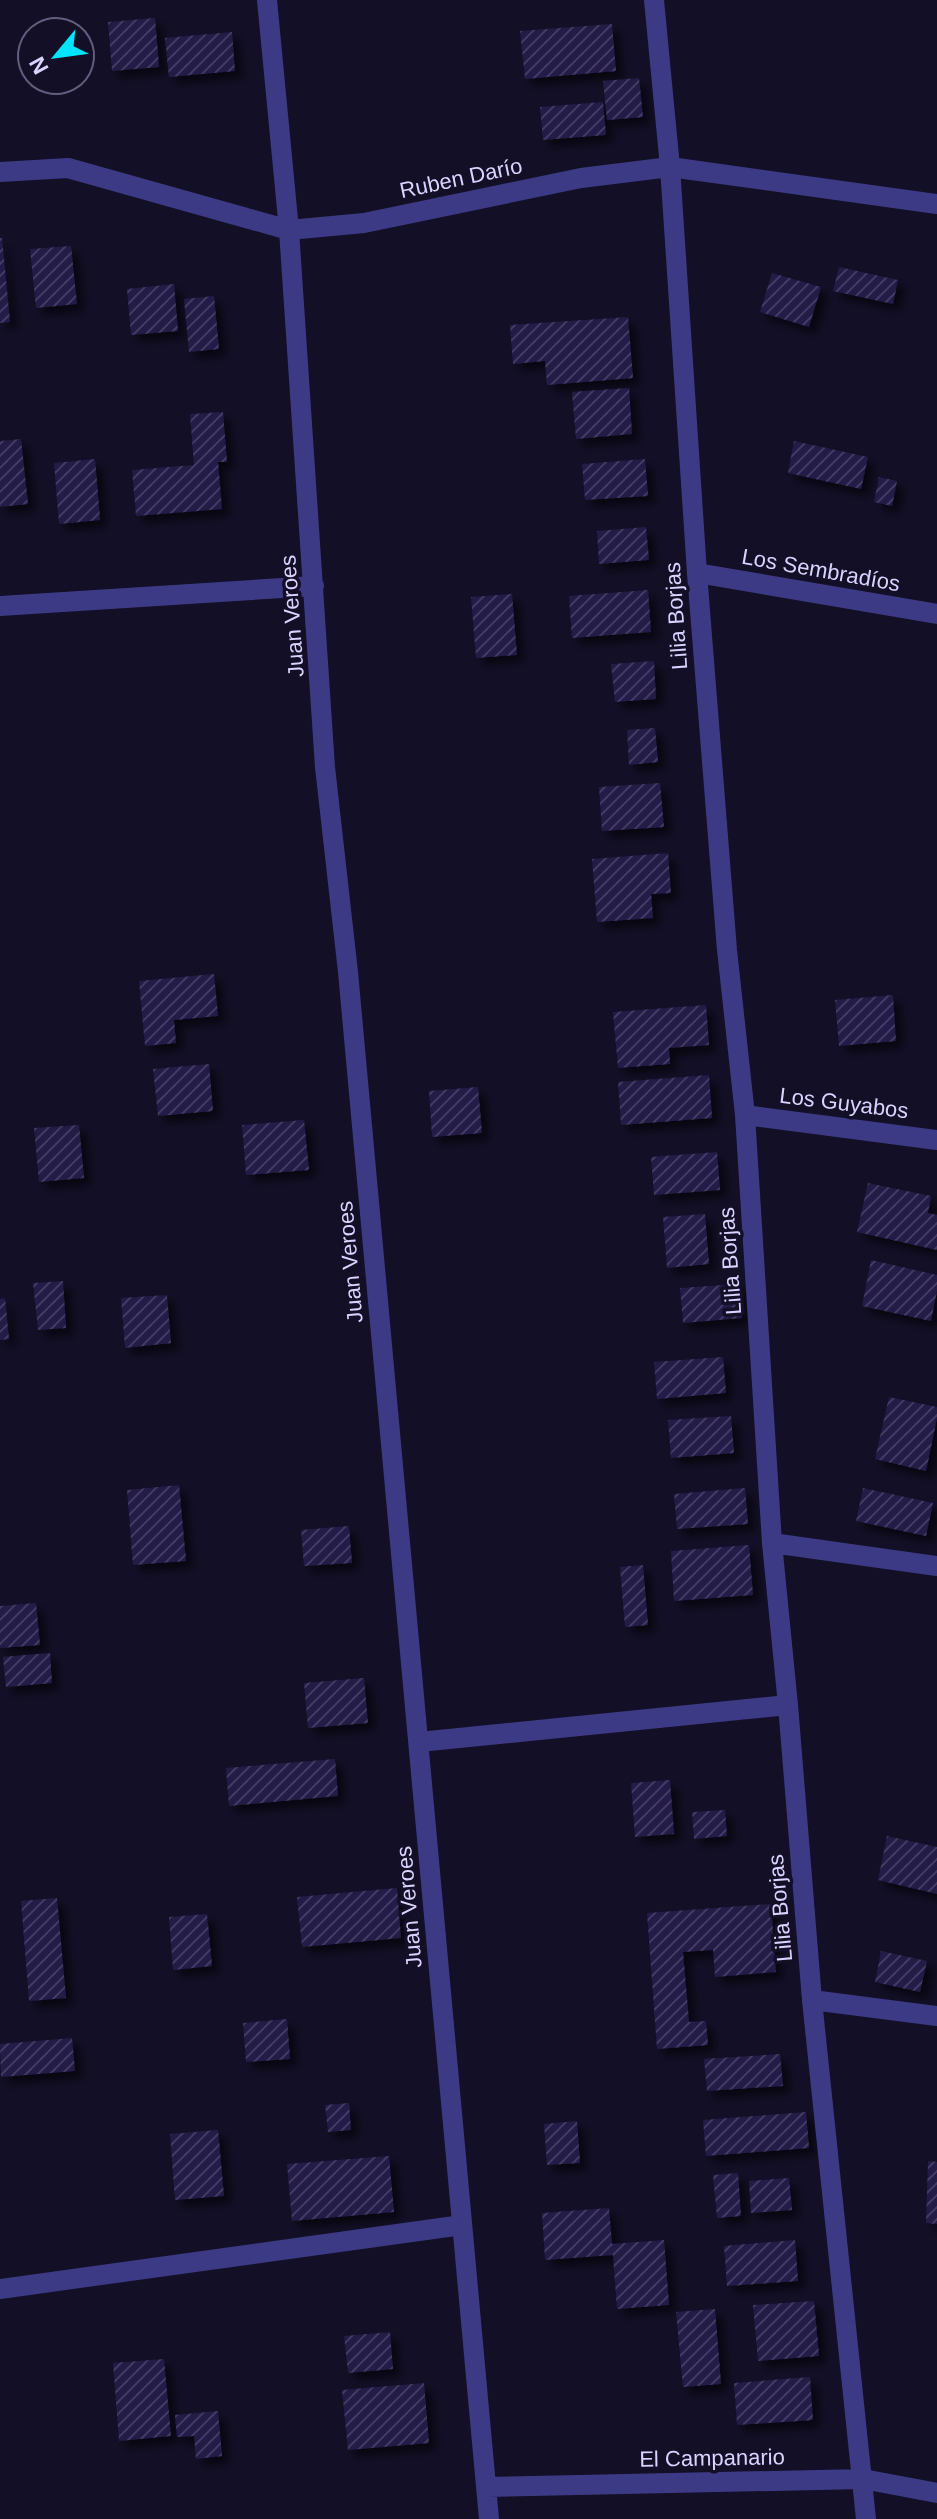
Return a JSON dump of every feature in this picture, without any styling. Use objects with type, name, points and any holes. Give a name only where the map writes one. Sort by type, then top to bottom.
[{"type":"street","name":"Juan Veroes","points":[[267,0],[289,230],[325,767],[348,972],[489,2519]]},
{"type":"street","name":"Lilia Borjas","points":[[654,0],[670,167],[697,573],[727,950],[745,1115],[772,1543],[812,2000],[866,2519]]},
{"type":"street","name":"Ruben Darío","points":[[0,172],[68,168],[289,230],[364,223],[581,178],[670,167],[937,204]]},
{"type":"street","name":"Los Sembradíos","points":[[697,573],[937,614]]},
{"type":"street","points":[[0,606],[314,586]]},
{"type":"street","name":"Los Guyabos","points":[[745,1115],[937,1140]]},
{"type":"street","points":[[772,1543],[937,1566]]},
{"type":"street","points":[[419,1742],[788,1705]]},
{"type":"street","points":[[812,2000],[937,2016]]},
{"type":"street","points":[[0,2289],[462,2225]]},
{"type":"street","name":"El Campanario","points":[[486,2487],[863,2479],[937,2493]]},
{"type":"building","points":[[155,18],[159,67],[112,71],[108,22]]},
{"type":"building","points":[[612,24],[616,71],[525,79],[520,31]]},
{"type":"building","points":[[232,32],[235,71],[169,77],[165,38]]},
{"type":"building","points":[[639,78],[643,117],[607,120],[603,81]]},
{"type":"building","points":[[603,102],[606,135],[543,140],[540,107]]},
{"type":"building","points":[[0,238],[10,322],[0,323]]},
{"type":"building","points":[[71,246],[77,304],[36,308],[30,249]]},
{"type":"building","points":[[839,267],[898,280],[893,304],[833,291]]},
{"type":"building","points":[[772,273],[821,287],[809,327],[760,312]]},
{"type":"building","points":[[174,284],[178,331],[131,335],[127,289]]},
{"type":"building","points":[[214,296],[219,349],[189,352],[184,299]]},
{"type":"building","points":[[628,317],[633,378],[547,385],[545,361],[513,364],[510,325]]},
{"type":"building","points":[[629,388],[632,434],[576,439],[572,392]]},
{"type":"building","points":[[223,412],[227,462],[218,462],[222,509],[136,516],[132,470],[194,465],[190,414]]},
{"type":"building","points":[[21,439],[28,504],[0,507],[0,441]]},
{"type":"building","points":[[794,441],[868,457],[861,489],[788,473]]},
{"type":"building","points":[[95,459],[100,520],[59,524],[54,463]]},
{"type":"building","points":[[645,459],[648,496],[585,500],[582,464]]},
{"type":"building","points":[[879,477],[897,481],[892,506],[874,502]]},
{"type":"building","points":[[646,527],[649,560],[599,564],[597,531]]},
{"type":"building","points":[[648,590],[651,632],[572,638],[569,596]]},
{"type":"building","points":[[512,594],[517,655],[476,658],[471,597]]},
{"type":"building","points":[[654,661],[656,699],[615,702],[611,664]]},
{"type":"building","points":[[655,728],[658,762],[629,765],[627,730]]},
{"type":"building","points":[[660,783],[664,827],[602,831],[599,787]]},
{"type":"building","points":[[668,853],[671,893],[651,894],[653,918],[597,922],[592,859]]},
{"type":"building","points":[[214,974],[218,1016],[174,1020],[176,1043],[145,1046],[139,981]]},
{"type":"building","points":[[893,995],[896,1041],[839,1046],[835,1000]]},
{"type":"building","points":[[706,1005],[709,1045],[669,1048],[670,1064],[618,1068],[613,1012]]},
{"type":"building","points":[[209,1064],[213,1111],[158,1116],[153,1069]]},
{"type":"building","points":[[709,1075],[712,1118],[621,1125],[618,1082]]},
{"type":"building","points":[[478,1087],[482,1133],[432,1137],[429,1091]]},
{"type":"building","points":[[304,1120],[309,1170],[246,1175],[242,1125]]},
{"type":"building","points":[[79,1125],[84,1178],[39,1182],[34,1128]]},
{"type":"building","points":[[717,1152],[720,1190],[654,1195],[651,1157]]},
{"type":"building","points":[[868,1183],[931,1196],[928,1213],[937,1215],[937,1250],[857,1232]]},
{"type":"building","points":[[705,1214],[709,1264],[667,1268],[663,1217]]},
{"type":"building","points":[[871,1260],[937,1275],[931,1321],[862,1306]]},
{"type":"building","points":[[63,1281],[66,1328],[38,1330],[33,1283]]},
{"type":"building","points":[[739,1284],[742,1318],[683,1323],[680,1288]]},
{"type":"building","points":[[167,1295],[171,1343],[125,1348],[121,1298]]},
{"type":"building","points":[[5,1298],[9,1339],[0,1340],[0,1299]]},
{"type":"building","points":[[723,1357],[726,1393],[657,1399],[654,1362]]},
{"type":"building","points":[[889,1397],[937,1407],[926,1471],[875,1459]]},
{"type":"building","points":[[731,1416],[734,1453],[671,1458],[668,1420]]},
{"type":"building","points":[[179,1485],[186,1561],[133,1565],[127,1490]]},
{"type":"building","points":[[745,1488],[748,1524],[677,1529],[674,1494]]},
{"type":"building","points":[[863,1488],[933,1503],[926,1536],[856,1521]]},
{"type":"building","points":[[349,1526],[352,1563],[304,1566],[301,1530]]},
{"type":"building","points":[[749,1545],[753,1595],[674,1601],[671,1551]]},
{"type":"building","points":[[643,1565],[648,1625],[625,1627],[620,1567]]},
{"type":"building","points":[[36,1603],[40,1645],[0,1648],[0,1606]]},
{"type":"building","points":[[50,1653],[52,1683],[6,1687],[3,1657]]},
{"type":"building","points":[[364,1678],[368,1723],[308,1728],[304,1683]]},
{"type":"building","points":[[335,1759],[338,1796],[229,1806],[226,1768]]},
{"type":"building","points":[[670,1780],[674,1834],[635,1837],[631,1783]]},
{"type":"building","points":[[725,1810],[727,1836],[694,1839],[692,1812]]},
{"type":"building","points":[[887,1836],[937,1847],[937,1894],[878,1880]]},
{"type":"building","points":[[397,1888],[401,1938],[302,1947],[297,1897]]},
{"type":"building","points":[[57,1898],[66,1998],[29,2001],[21,1901]]},
{"type":"building","points":[[771,1904],[776,1972],[715,1977],[713,1950],[683,1952],[689,2022],[706,2021],[708,2045],[657,2049],[647,1913]]},
{"type":"building","points":[[207,1914],[212,1966],[173,1970],[169,1917]]},
{"type":"building","points":[[881,1951],[927,1961],[920,1992],[875,1982]]},
{"type":"building","points":[[287,2019],[290,2059],[246,2062],[243,2023]]},
{"type":"building","points":[[72,2038],[75,2071],[1,2077],[0,2044]]},
{"type":"building","points":[[780,2054],[783,2086],[707,2091],[704,2059]]},
{"type":"building","points":[[349,2103],[351,2130],[328,2132],[325,2105]]},
{"type":"building","points":[[806,2112],[809,2148],[706,2156],[703,2120]]},
{"type":"building","points":[[577,2121],[580,2163],[547,2165],[544,2124]]},
{"type":"building","points":[[218,2130],[224,2196],[175,2200],[170,2134]]},
{"type":"building","points":[[389,2156],[394,2212],[292,2221],[287,2164]]},
{"type":"building","points":[[928,2161],[937,2162],[937,2224],[926,2223]]},
{"type":"building","points":[[738,2173],[741,2216],[717,2218],[713,2175]]},
{"type":"building","points":[[789,2178],[792,2210],[751,2213],[749,2181]]},
{"type":"building","points":[[609,2208],[612,2244],[664,2240],[669,2305],[617,2309],[613,2255],[545,2260],[542,2213]]},
{"type":"building","points":[[795,2240],[798,2281],[727,2286],[724,2246]]},
{"type":"building","points":[[814,2301],[819,2356],[758,2361],[753,2305]]},
{"type":"building","points":[[715,2309],[721,2384],[683,2387],[676,2312]]},
{"type":"building","points":[[390,2332],[393,2369],[348,2373],[344,2336]]},
{"type":"building","points":[[164,2359],[171,2436],[119,2441],[113,2363]]},
{"type":"building","points":[[810,2377],[813,2420],[737,2425],[734,2383]]},
{"type":"building","points":[[424,2383],[429,2443],[348,2450],[342,2390]]},
{"type":"building","points":[[218,2411],[222,2456],[196,2459],[194,2436],[177,2437],[175,2415]]}]
